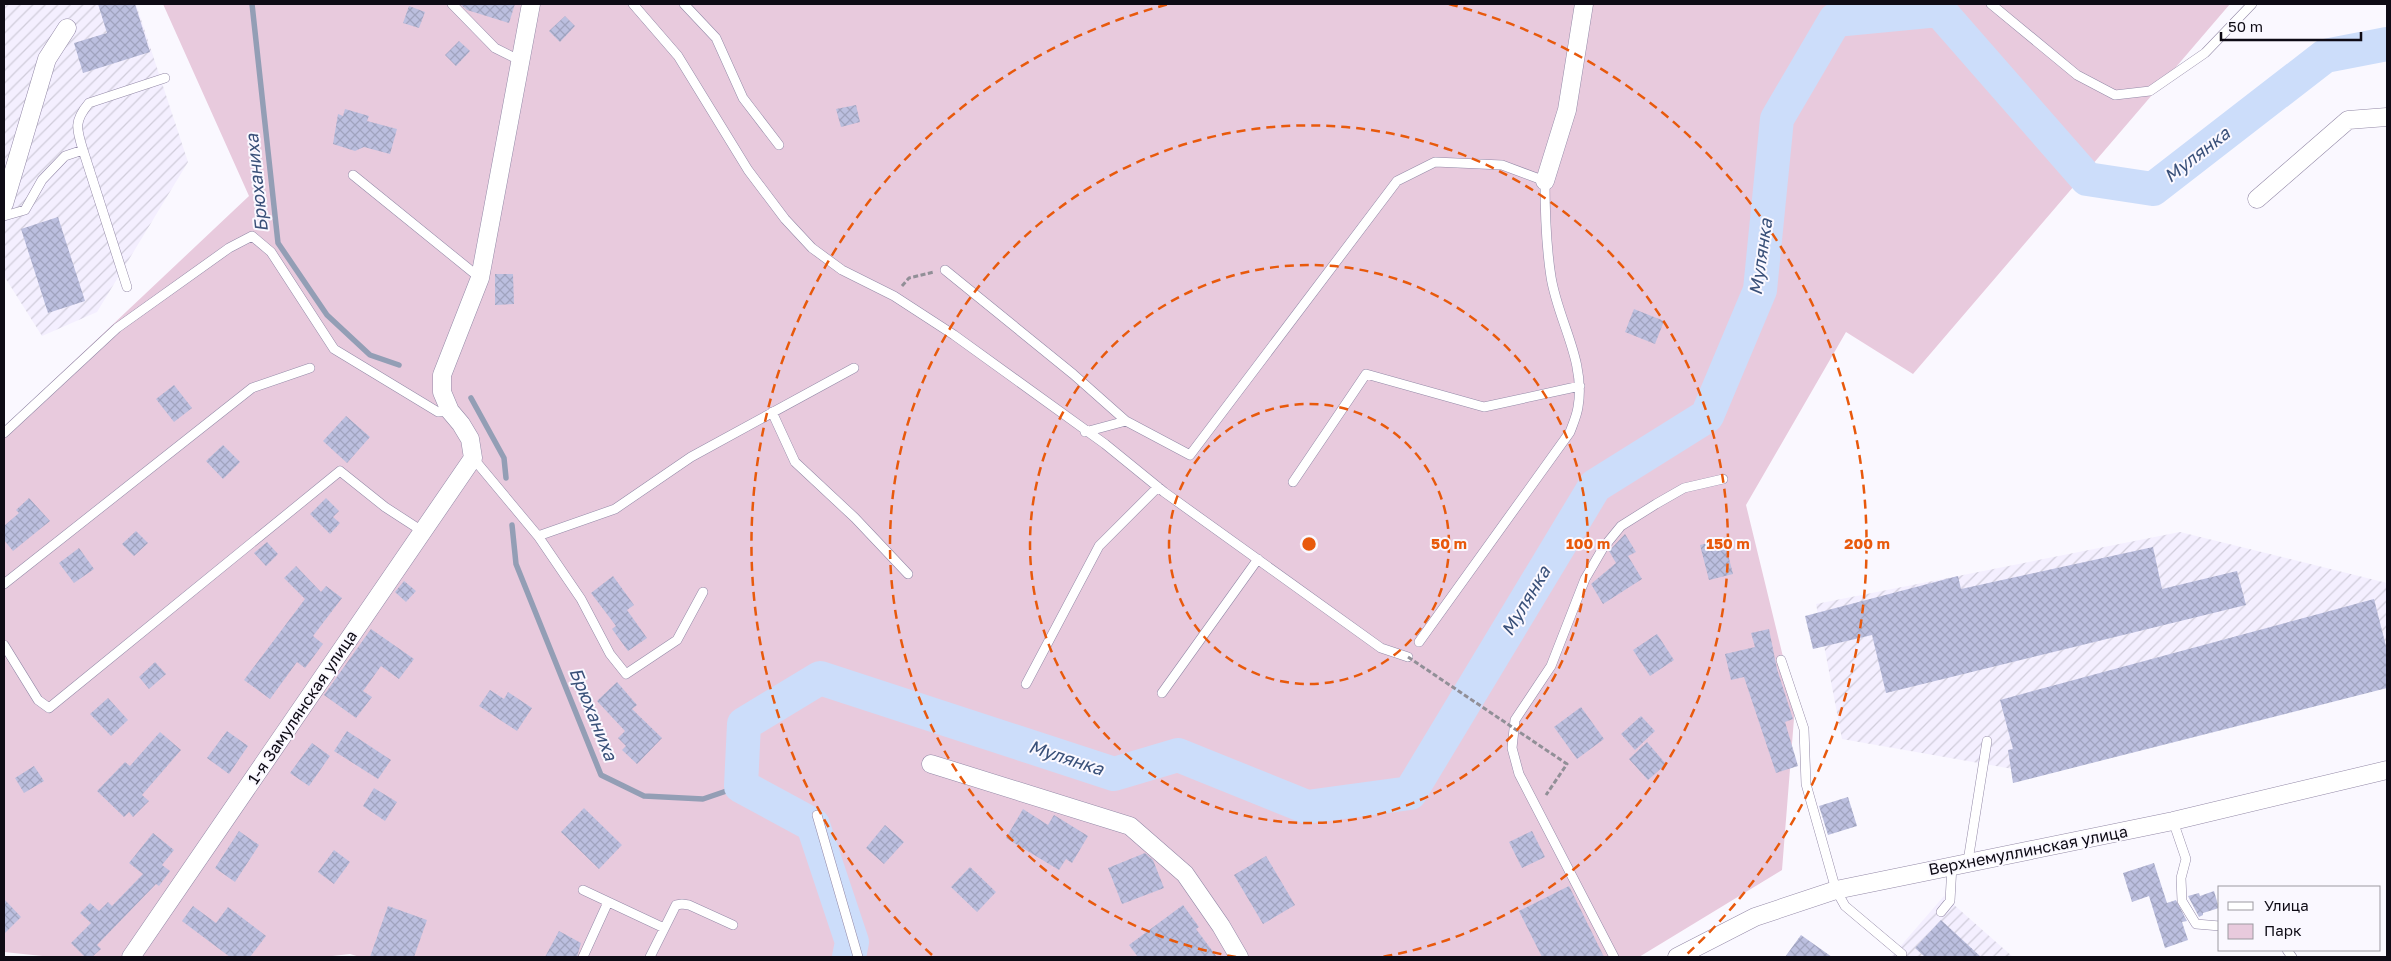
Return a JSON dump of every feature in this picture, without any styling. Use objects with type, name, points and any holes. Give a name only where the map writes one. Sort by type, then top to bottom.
[{"type":"street","points":[[472,458],[470,439],[450,411],[442,392],[442,375],[480,278],[519,60],[531,4]]},
{"type":"street","points":[[1545,181],[1567,110],[1584,4]]},
{"type":"street","points":[[4,204],[47,59],[67,28]]},
{"type":"street","points":[[2257,199],[2348,120],[2387,117]]},
{"type":"street","name":"1-я Замулянская улица","points":[[131,957],[472,458]]},
{"type":"street","points":[[931,764],[1130,826],[1185,874],[1240,957]]},
{"type":"street","name":"Верхнемуллинская улица","points":[[1677,957],[1755,917],[1836,890],[2384,776]]},
{"type":"lane","points":[[452,4],[495,48],[519,60]]},
{"type":"lane","points":[[634,4],[678,56],[748,170],[785,219],[812,248],[842,270],[894,296],[954,335],[1158,487],[1381,648],[1408,657]]},
{"type":"lane","points":[[684,4],[716,38],[743,98],[779,145]]},
{"type":"lane","points":[[1991,4],[2077,75],[2115,95],[2150,91],[2205,53],[2252,4]]},
{"type":"lane","points":[[127,287],[83,150],[77,125],[81,113],[89,102],[165,78]]},
{"type":"lane","points":[[4,216],[25,210],[42,180],[65,156],[83,150]]},
{"type":"lane","points":[[944,270],[1073,374],[1126,421],[1190,455],[1397,181],[1434,162],[1502,165],[1545,181],[1545,222],[1551,278],[1559,310],[1576,359],[1580,386],[1578,408],[1570,432],[1419,642]]},
{"type":"lane","points":[[353,175],[480,278]]},
{"type":"lane","points":[[4,433],[117,328],[229,248],[252,236],[271,252],[334,349],[438,412],[450,411]]},
{"type":"lane","points":[[4,584],[252,388],[310,368]]},
{"type":"lane","points":[[538,536],[615,509],[690,457],[854,368]]},
{"type":"lane","points":[[1293,482],[1366,374],[1484,406],[1580,386]]},
{"type":"lane","points":[[772,412],[795,462],[855,518],[908,574]]},
{"type":"lane","points":[[1085,432],[1126,421]]},
{"type":"lane","points":[[472,458],[538,536],[581,599],[610,654],[626,674],[677,640],[703,592]]},
{"type":"lane","points":[[4,645],[38,700],[49,708],[340,471],[385,507],[422,531]]},
{"type":"lane","points":[[1614,957],[1519,774],[1512,748],[1515,720],[1551,666],[1585,579],[1603,548],[1621,526],[1684,488],[1723,478]]},
{"type":"lane","points":[[1026,684],[1099,546],[1158,487]]},
{"type":"lane","points":[[1162,693],[1258,559]]},
{"type":"lane","points":[[1781,660],[1804,728],[1806,784],[1836,890],[1845,906],[1902,954]]},
{"type":"lane","points":[[1940,912],[1950,901],[1986,741]]},
{"type":"lane","points":[[817,815],[858,957]]},
{"type":"lane","points":[[2174,821],[2186,859],[2181,878],[2182,901],[2196,924],[2218,926]]},
{"type":"lane","points":[[583,890],[664,928]]},
{"type":"lane","points":[[583,957],[608,902]]},
{"type":"lane","points":[[650,957],[676,906],[682,904],[733,925]]},
{"type":"path","points":[[894,296],[909,278],[944,270]]},
{"type":"path","points":[[1408,657],[1566,764],[1546,795]]},
{"type":"shaded area","points":[[4,4],[136,4],[188,162],[97,312],[42,336],[4,276]]},
{"type":"shaded area","points":[[2180,532],[2387,583],[2387,687],[2030,772],[1842,739],[1816,604]]},
{"type":"shaded area","points":[[1944,896],[2013,957],[1891,957]]},
{"type":"green space","points":[[163,4],[2230,4],[1913,374],[1846,332],[1746,505],[1795,706],[1782,870],[1639,957],[360,957],[350,954],[323,957],[52,957],[4,952],[4,427],[249,196]]},
{"type":"building","points":[[98,4],[135,4],[150,52],[83,73],[74,43],[107,33]]},
{"type":"building","points":[[460,4],[515,4],[509,23],[467,10]]},
{"type":"building","points":[[409,6],[425,12],[419,28],[403,23]]},
{"type":"building","points":[[565,16],[575,26],[560,42],[549,31]]},
{"type":"building","points":[[459,41],[470,51],[456,66],[445,55]]},
{"type":"building","points":[[856,105],[860,122],[841,127],[836,109]]},
{"type":"building","points":[[345,109],[369,116],[367,121],[397,129],[390,154],[364,147],[355,151],[333,144],[338,114],[343,116]]},
{"type":"building","points":[[58,217],[85,301],[48,313],[21,229]]},
{"type":"building","points":[[495,274],[513,274],[514,304],[495,305]]},
{"type":"building","points":[[1634,309],[1664,321],[1655,344],[1625,332]]},
{"type":"building","points":[[174,385],[192,408],[174,422],[156,399]]},
{"type":"building","points":[[346,416],[370,437],[347,463],[323,441]]},
{"type":"building","points":[[223,445],[240,462],[223,479],[206,461]]},
{"type":"building","points":[[29,498],[50,521],[13,551],[4,540],[4,526],[19,513],[16,510]]},
{"type":"building","points":[[326,498],[339,511],[333,517],[340,523],[330,534],[310,514]]},
{"type":"building","points":[[136,531],[148,543],[134,556],[122,544]]},
{"type":"building","points":[[1625,534],[1636,552],[1628,556],[1642,579],[1603,604],[1591,584],[1616,563],[1609,551]]},
{"type":"building","points":[[1724,539],[1733,574],[1709,580],[1700,545]]},
{"type":"building","points":[[267,542],[278,554],[266,566],[254,553]]},
{"type":"building","points":[[2153,547],[2162,589],[2237,571],[2246,605],[1886,693],[1872,635],[1813,649],[1805,616],[1958,576],[1961,589]]},
{"type":"building","points":[[79,548],[94,569],[74,583],[59,563]]},
{"type":"building","points":[[296,566],[321,592],[326,586],[342,598],[313,636],[323,644],[305,668],[297,662],[270,699],[244,680],[305,599],[284,578]]},
{"type":"building","points":[[613,576],[634,605],[627,610],[647,638],[628,651],[612,629],[616,626],[591,593]]},
{"type":"building","points":[[404,581],[416,591],[406,602],[395,592]]},
{"type":"building","points":[[2374,599],[2387,650],[2387,688],[2013,783],[2008,750],[2013,749],[2000,700]]},
{"type":"building","points":[[371,629],[414,659],[399,679],[381,666],[363,691],[372,697],[356,718],[324,695]]},
{"type":"building","points":[[1769,629],[1777,669],[1793,719],[1785,722],[1798,766],[1776,773],[1744,677],[1731,680],[1725,654],[1755,647],[1751,633]]},
{"type":"building","points":[[1657,634],[1674,660],[1650,676],[1633,650]]},
{"type":"building","points":[[155,662],[166,674],[149,689],[139,677]]},
{"type":"building","points":[[617,682],[637,705],[632,709],[662,738],[637,764],[622,750],[626,746],[618,738],[625,731],[597,701]]},
{"type":"building","points":[[490,690],[504,699],[508,692],[532,708],[517,731],[479,706]]},
{"type":"building","points":[[108,698],[128,720],[111,736],[90,714]]},
{"type":"building","points":[[1581,707],[1604,739],[1577,759],[1554,727]]},
{"type":"building","points":[[1641,716],[1655,731],[1635,750],[1621,734]]},
{"type":"building","points":[[227,731],[248,746],[229,774],[207,758]]},
{"type":"building","points":[[347,731],[391,760],[378,779],[334,751]]},
{"type":"building","points":[[160,732],[181,750],[142,795],[149,801],[133,817],[129,812],[124,817],[97,791],[125,762],[130,766]]},
{"type":"building","points":[[1647,742],[1666,764],[1648,780],[1629,759]]},
{"type":"building","points":[[312,743],[330,756],[309,786],[290,773]]},
{"type":"building","points":[[34,766],[44,781],[24,793],[15,778]]},
{"type":"building","points":[[374,788],[397,802],[385,821],[363,806]]},
{"type":"building","points":[[1848,797],[1857,826],[1828,835],[1819,806]]},
{"type":"building","points":[[584,808],[622,845],[599,869],[561,832]]},
{"type":"building","points":[[1023,809],[1048,825],[1054,815],[1088,836],[1072,863],[1066,859],[1059,870],[1006,838]]},
{"type":"building","points":[[885,825],[904,842],[884,864],[866,848]]},
{"type":"building","points":[[239,831],[259,845],[235,882],[215,868]]},
{"type":"building","points":[[1532,831],[1545,857],[1522,868],[1509,842]]},
{"type":"building","points":[[153,833],[174,850],[162,865],[170,871],[159,886],[156,884],[97,945],[101,949],[92,957],[85,957],[71,943],[91,923],[80,913],[90,903],[99,911],[108,902],[112,906],[143,874],[129,863]]},
{"type":"building","points":[[334,850],[350,862],[334,884],[318,872]]},
{"type":"building","points":[[1145,853],[1153,860],[1164,888],[1122,904],[1108,868]]},
{"type":"building","points":[[1266,856],[1295,905],[1263,924],[1234,875]]},
{"type":"building","points":[[2154,863],[2167,903],[2176,900],[2187,921],[2182,922],[2188,940],[2165,948],[2149,896],[2132,902],[2123,873]]},
{"type":"building","points":[[970,867],[996,892],[977,912],[951,887]]},
{"type":"building","points":[[1569,886],[1604,957],[1542,957],[1519,911]]},
{"type":"building","points":[[2214,891],[2218,908],[2203,913],[2199,917],[2188,896],[2199,893],[2200,896]]},
{"type":"building","points":[[4,899],[21,917],[4,934]]},
{"type":"building","points":[[1183,905],[1199,927],[1196,929],[1217,957],[1138,957],[1129,945]]},
{"type":"building","points":[[193,906],[216,923],[228,907],[266,936],[250,957],[230,957],[182,921]]},
{"type":"building","points":[[388,906],[427,920],[414,957],[370,957]]},
{"type":"building","points":[[1941,920],[1981,957],[1925,957],[1915,948]]},
{"type":"building","points":[[559,931],[581,943],[577,957],[545,957]]},
{"type":"building","points":[[1801,935],[1832,957],[1785,957]]},
{"type":"waterway","name":"Брюханиха","points":[[252,4],[278,243],[327,315],[370,355],[399,365]]},
{"type":"waterway","name":"Мулянка","points":[[849,957],[852,942],[813,825],[741,786],[744,724],[820,678],[1114,774],[1178,755],[1307,807],[1410,793],[1595,486],[1707,416],[1760,290],[1777,119],[1835,20],[1939,10],[2087,179],[2153,189],[2325,56],[2387,44]]},
{"type":"waterway","name":"Брюханиха","points":[[471,398],[504,458],[506,478]]},
{"type":"waterway","name":"Брюханиха","points":[[512,525],[516,564],[601,775],[644,796],[703,799],[741,786]]}]
